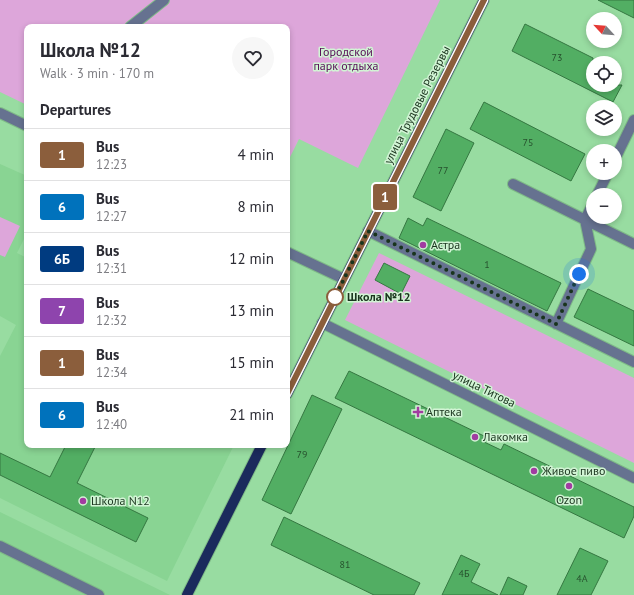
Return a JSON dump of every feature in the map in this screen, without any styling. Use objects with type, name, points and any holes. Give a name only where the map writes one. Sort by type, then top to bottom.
[{"type":"main road","name":"улица Трудовые Резервы","points":[[290,388],[484,0]]},
{"type":"main road","points":[[187,595],[260,448]]},
{"type":"street","points":[[134,24],[164,0]]},
{"type":"street","points":[[0,113],[24,125]]},
{"type":"street","points":[[622,145],[634,120]]},
{"type":"street","points":[[513,184],[634,244]]},
{"type":"street","points":[[556,324],[591,249],[585,220]]},
{"type":"street","points":[[368,231],[634,362]]},
{"type":"street","points":[[290,253],[344,279]]},
{"type":"street","name":"улица Титова","points":[[322,323],[634,478]]},
{"type":"street","points":[[0,546],[99,595]]},
{"type":"shaded area","points":[[0,164],[24,175],[24,239],[17,253],[24,256],[24,448],[233,448],[167,581],[0,498],[0,356],[16,325],[0,316]]},
{"type":"shaded area","points":[[0,512],[170,595],[0,595]]},
{"type":"green space","name":"Городской парк отдыха","points":[[0,0],[440,0],[358,168],[299,139],[290,157],[290,24],[24,24],[24,104],[0,92]]},
{"type":"green space","points":[[0,217],[20,226],[5,257],[0,255]]},
{"type":"green space","points":[[379,253],[634,378],[634,463],[345,320]]},
{"type":"building","points":[[598,0],[634,0],[634,18]]},
{"type":"building","points":[[525,24],[589,56],[586,56],[586,88],[512,51]]},
{"type":"building","points":[[593,92],[618,92],[614,100],[609,100]]},
{"type":"building","points":[[484,102],[585,154],[571,181],[470,129]]},
{"type":"building","points":[[446,129],[474,143],[441,211],[413,197]]},
{"type":"building","points":[[408,218],[423,226],[427,218],[561,283],[547,311],[399,238]]},
{"type":"building","points":[[384,263],[410,276],[401,294],[375,280]]},
{"type":"building","points":[[588,289],[634,311],[634,346],[574,317]]},
{"type":"building","points":[[349,371],[484,436],[482,441],[501,450],[504,444],[634,507],[634,516],[624,538],[335,398]]},
{"type":"building","points":[[312,395],[342,409],[291,514],[262,500],[287,448],[290,448],[290,441]]},
{"type":"building","name":"Школа N12","points":[[64,448],[94,448],[77,483],[148,518],[136,542],[0,475],[0,453],[50,477]]},
{"type":"building","points":[[284,517],[420,583],[414,595],[374,595],[271,545]]},
{"type":"building","points":[[580,548],[608,561],[591,595],[557,595]]},
{"type":"building","points":[[461,555],[480,564],[471,582],[498,595],[442,595]]},
{"type":"building","points":[[508,577],[527,586],[523,595],[500,595]]},
{"type":"bus line","name":"1","points":[[290,388],[484,0]]},
{"type":"place","name":"Астра","points":[[423,245]]},
{"type":"place","name":"Школа №12","points":[[335,297]]},
{"type":"place","name":"Аптека","points":[[418,412]]},
{"type":"place","name":"Лакомка","points":[[475,437]]},
{"type":"place","name":"Живое пиво","points":[[534,471]]},
{"type":"place","name":"Ozon","points":[[569,486]]},
{"type":"place","name":"Школа N12","points":[[83,501]]},
{"type":"route","points":[[335,297],[334,299],[368,231],[556,324],[579,274]]}]
